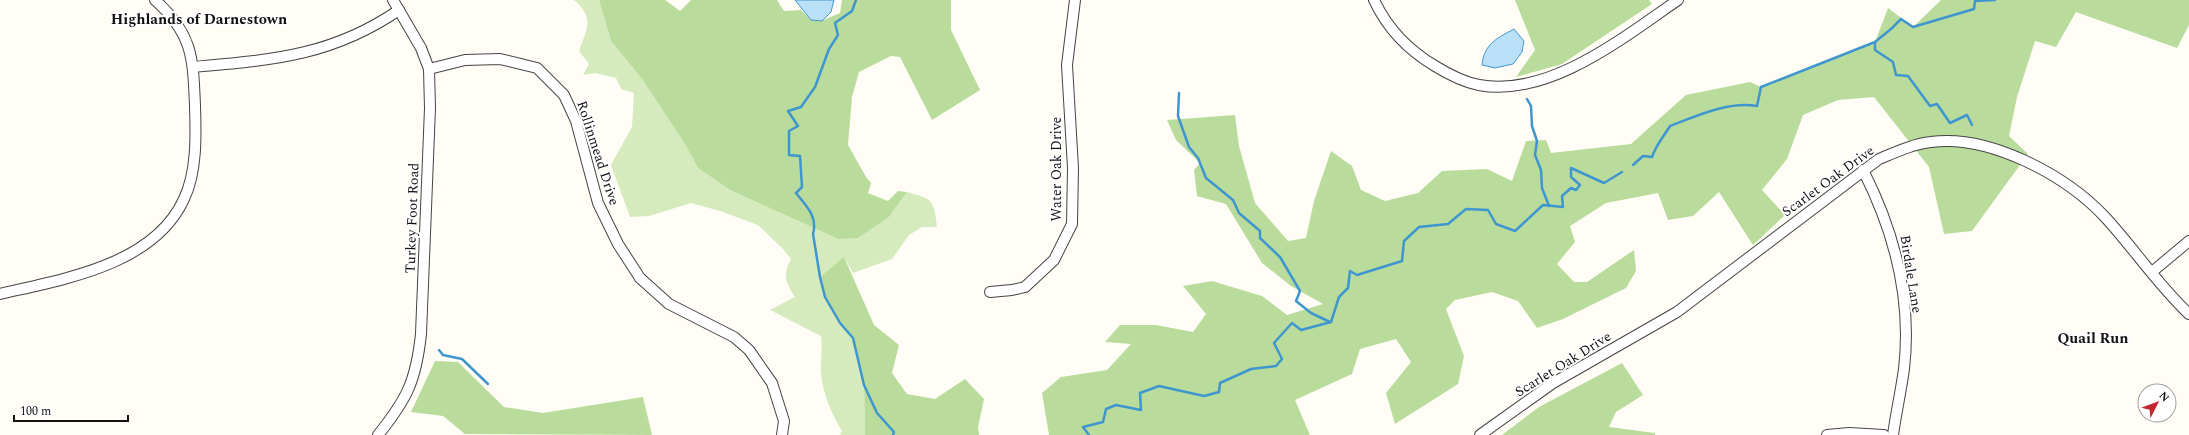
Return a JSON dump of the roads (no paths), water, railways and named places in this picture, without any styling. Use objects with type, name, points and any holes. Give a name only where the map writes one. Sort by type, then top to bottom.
[{"type":"street","points":[[0,294],[86,273],[137,251],[163,231],[174,217],[185,198],[191,179],[195,117],[193,67],[189,48],[180,28],[172,15],[155,0]]},
{"type":"street","name":"Turkey Foot Road","points":[[378,435],[406,394],[418,365],[421,334],[430,115],[429,69],[421,48],[393,0]]},
{"type":"street","name":"Water Oak Drive","points":[[990,292],[1012,290],[1025,286],[1054,260],[1072,224],[1073,168],[1067,65],[1075,0]]},
{"type":"street","points":[[1374,0],[1392,30],[1419,57],[1451,76],[1479,85],[1504,87],[1529,84],[1586,60],[1663,4],[1678,0]]},
{"type":"street","points":[[193,67],[268,60],[310,52],[365,31],[399,10]]},
{"type":"street","name":"Rollinmead Drive","points":[[429,69],[465,60],[500,59],[537,68],[564,95],[576,121],[598,203],[618,244],[640,278],[669,304],[734,337],[749,350],[772,383],[784,421],[782,435]]},
{"type":"street","name":"Scarlet Oak Drive","points":[[1480,435],[1553,383],[1677,312],[1879,159],[1899,150],[1931,142],[1968,142],[2000,151],[2042,169],[2087,200],[2104,216],[2152,272],[2172,298],[2189,314]]},
{"type":"street","name":"Birdale Lane","points":[[1863,170],[1879,201],[1892,239],[1904,309],[1904,368],[1893,435]]},
{"type":"street","points":[[2152,272],[2189,241]]},
{"type":"street","points":[[1827,435],[1849,433],[1884,435]]},
{"type":"water","points":[[795,0],[834,0],[831,12],[822,21],[811,20]]},
{"type":"water","points":[[1514,29],[1524,41],[1522,52],[1513,64],[1495,68],[1482,65],[1485,52],[1492,42]]},
{"type":"waterway","points":[[856,0],[852,11],[835,23],[838,35],[829,49],[815,87],[801,107],[788,111],[798,126],[789,131],[789,155],[800,156],[802,187],[796,193],[807,207],[814,222],[813,234],[825,297],[840,323],[853,338],[864,385],[877,413],[894,432],[893,435]]},
{"type":"waterway","points":[[1633,165],[1643,156],[1652,157],[1670,126],[1724,107],[1746,105],[1757,106],[1761,87],[1875,42],[1901,19],[1913,27],[1974,9],[1975,1],[1995,0]]},
{"type":"waterway","points":[[1875,42],[1875,50],[1893,62],[1896,75],[1908,76],[1930,106],[1937,104],[1950,123],[1967,115],[1972,125]]},
{"type":"waterway","points":[[1179,93],[1178,116],[1189,147],[1198,158],[1206,178],[1233,200],[1239,213],[1260,231],[1260,238],[1280,257],[1300,291],[1296,301],[1311,313],[1330,322]]},
{"type":"waterway","points":[[1527,99],[1531,106],[1532,126],[1537,141],[1535,155],[1541,170],[1542,188],[1549,206]]},
{"type":"waterway","points":[[1089,435],[1083,427],[1103,422],[1106,409],[1116,405],[1141,410],[1140,393],[1159,386],[1204,396],[1219,392],[1220,383],[1251,369],[1276,366],[1282,359],[1274,343],[1292,323],[1301,330],[1331,322],[1339,297],[1348,288],[1350,271],[1357,275],[1402,261],[1404,241],[1419,227],[1448,224],[1466,209],[1488,210],[1496,224],[1515,231],[1543,205],[1563,207],[1562,196],[1571,188],[1576,190],[1580,185],[1571,177],[1571,168],[1604,183],[1622,172]]},
{"type":"waterway","points":[[439,350],[443,355],[462,359],[488,384]]},
{"type":"district","name":"Highlands of Darnestown","points":[[199,19]]},
{"type":"district","name":"Quail Run","points":[[2093,338]]}]
